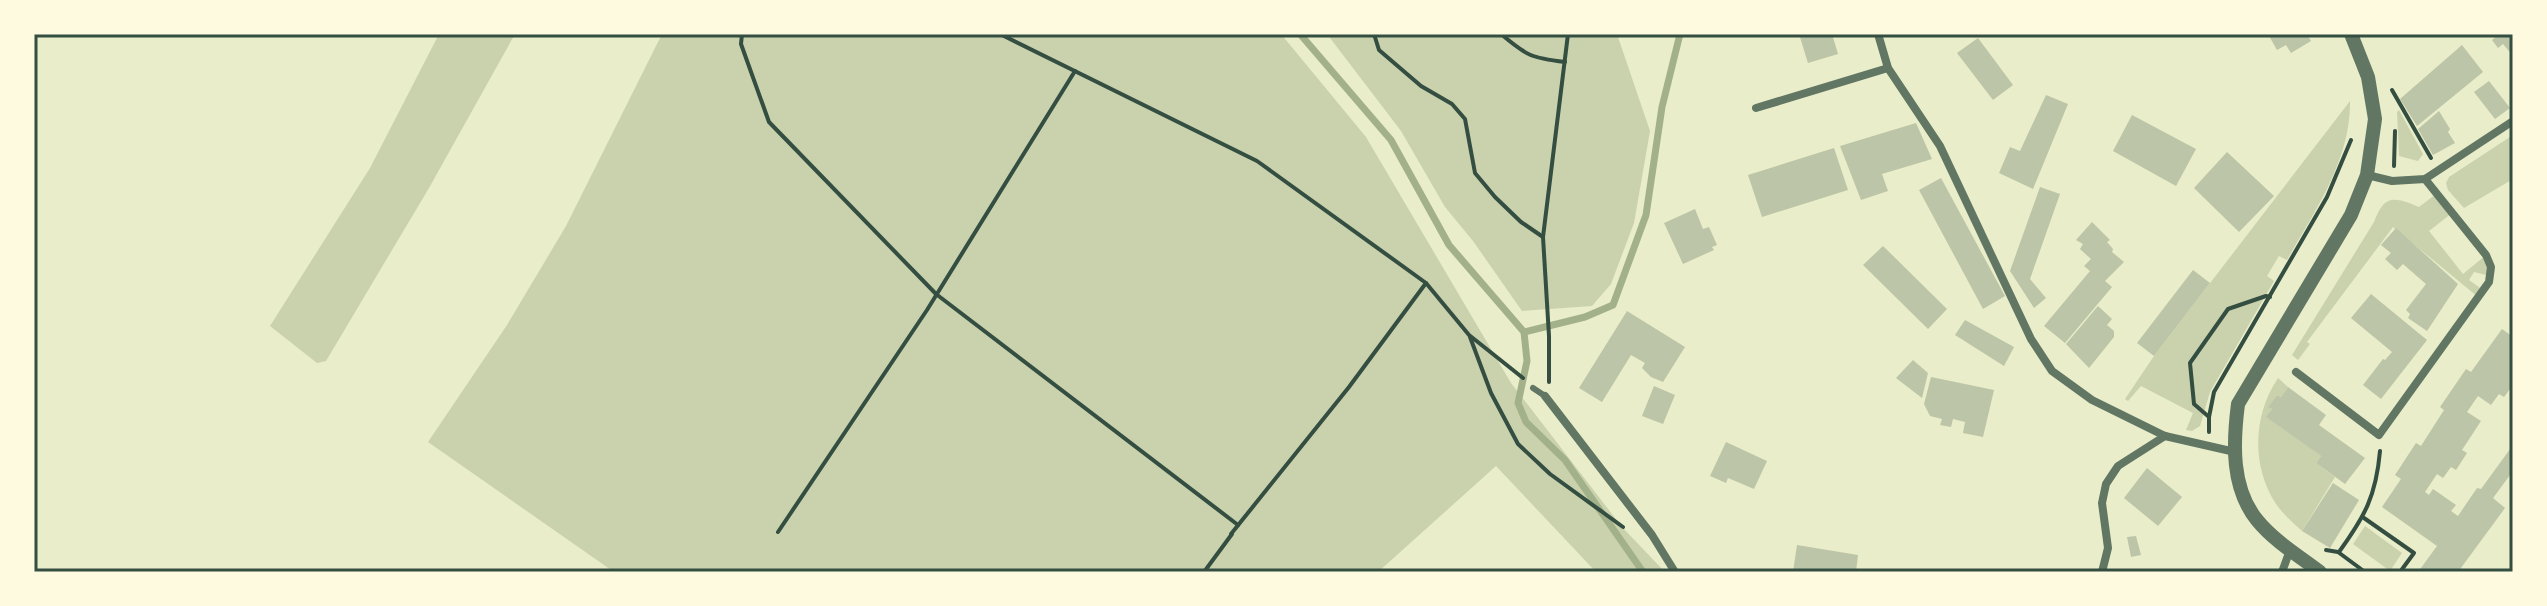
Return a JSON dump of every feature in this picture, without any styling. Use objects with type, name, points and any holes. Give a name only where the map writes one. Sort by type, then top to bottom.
[{"type":"street","points":[[1878,34],[1888,68],[1940,146],[2031,339],[2052,371],[2092,400],[2165,436],[2235,452]]},
{"type":"street","points":[[2320,572],[2256,519],[2240,489],[2234,434],[2238,404],[2351,215],[2367,175],[2375,119],[2368,77],[2351,34]]},
{"type":"street","points":[[1756,108],[1888,68]]},
{"type":"street","points":[[2367,175],[2392,181],[2425,179],[2513,121]]},
{"type":"street","points":[[2296,372],[2379,435],[2489,282],[2491,267],[2486,255],[2425,179]]},
{"type":"street","points":[[1545,396],[1652,535],[1675,572]]},
{"type":"street","points":[[2102,572],[2108,548],[2102,503],[2106,484],[2118,466],[2165,436]]},
{"type":"street","points":[[2282,572],[2290,550]]},
{"type":"lane","points":[[1533,388],[1545,396]]},
{"type":"path","points":[[742,34],[741,44],[769,122],[936,294],[1238,525]]},
{"type":"path","points":[[1000,34],[1257,161],[1426,283],[1469,335],[1507,364]]},
{"type":"path","points":[[1374,34],[1379,50],[1421,86],[1452,104],[1465,119],[1475,173],[1521,222],[1543,237]]},
{"type":"path","points":[[1501,34],[1523,54],[1565,62]]},
{"type":"path","points":[[1545,396],[1550,376],[1543,237],[1568,34]]},
{"type":"path","points":[[778,532],[936,294],[1075,71]]},
{"type":"path","points":[[2393,101],[2392,90],[2439,171]]},
{"type":"path","points":[[2392,181],[2395,124]]},
{"type":"path","points":[[1204,572],[1426,283]]},
{"type":"path","points":[[2209,417],[2194,404],[2190,363],[2228,309],[2270,297]]},
{"type":"path","points":[[1469,335],[1491,393],[1518,444],[1550,474],[1628,530],[1652,535]]},
{"type":"path","points":[[2338,552],[2364,518],[2370,503],[2380,449]]},
{"type":"path","points":[[2364,518],[2414,553],[2400,572]]},
{"type":"path","points":[[2320,546],[2330,552],[2338,552],[2365,572]]},
{"type":"green space","points":[[439,34],[515,34],[429,188],[326,361],[317,363],[270,326],[370,168]]},
{"type":"green space","points":[[662,34],[1281,34],[1366,137],[1511,383],[1622,527],[1665,572],[1596,572],[1496,466],[1378,572],[614,572],[428,442],[507,325],[566,226]]},
{"type":"green space","points":[[1327,34],[1617,34],[1650,131],[1634,223],[1611,284],[1592,306],[1522,311],[1445,207],[1401,131]]},
{"type":"green space","points":[[2350,101],[2345,143],[2329,184],[2287,260],[2279,256],[2267,276],[2274,281],[2210,392],[2200,426],[2192,431],[2186,430],[2193,413],[2141,386],[2128,401],[2125,399],[2154,356]]},
{"type":"green space","points":[[2399,110],[2423,154],[2418,161],[2399,156]]},
{"type":"green space","points":[[2513,135],[2513,179],[2464,208],[2448,190],[2446,183],[2449,177]]},
{"type":"green space","points":[[2436,194],[2452,213],[2429,231],[2463,274],[2486,255],[2490,276],[2474,272],[2469,280],[2483,290],[2478,297],[2393,227],[2307,342],[2310,344],[2298,360],[2292,355],[2386,202],[2396,200],[2419,207]]},
{"type":"green space","points":[[2278,378],[2288,387],[2269,406],[2272,409],[2267,417],[2321,456],[2316,463],[2335,477],[2302,531],[2276,504],[2262,473],[2259,457],[2260,424]]},
{"type":"green space","points":[[2365,526],[2402,553],[2390,571],[2353,544]]},
{"type":"building","points":[[1799,34],[1832,34],[1838,54],[1808,63]]},
{"type":"building","points":[[2268,34],[2307,34],[2311,41],[2291,53],[2286,45],[2277,50]]},
{"type":"building","points":[[2499,34],[2513,34],[2513,56],[2503,44],[2498,48],[2492,40]]},
{"type":"building","points":[[1978,38],[2013,85],[1993,100],[1957,53]]},
{"type":"building","points":[[2462,45],[2483,72],[2417,126],[2400,99]]},
{"type":"building","points":[[2489,81],[2510,108],[2495,119],[2474,92]]},
{"type":"building","points":[[2046,95],[2068,104],[2033,189],[1999,173],[2010,147],[2020,151]]},
{"type":"building","points":[[2439,111],[2455,143],[2433,155],[2418,129]]},
{"type":"building","points":[[2132,115],[2196,149],[2176,186],[2113,151]]},
{"type":"building","points":[[1916,123],[1932,159],[1882,174],[1888,191],[1861,200],[1840,146]]},
{"type":"building","points":[[1834,148],[1848,190],[1762,217],[1748,175]]},
{"type":"building","points":[[2227,152],[2274,196],[2239,232],[2194,188]]},
{"type":"building","points":[[1941,178],[2005,296],[1983,309],[1919,190]]},
{"type":"building","points":[[2040,187],[2060,194],[2030,279],[2046,298],[2034,308],[2010,271]]},
{"type":"building","points":[[1695,209],[1703,229],[1709,227],[1717,245],[1712,247],[1714,250],[1683,264],[1664,223]]},
{"type":"building","points":[[2092,222],[2110,240],[2107,242],[2112,252],[2124,262],[2105,281],[2112,287],[2065,343],[2044,326],[2090,271],[2084,266],[2091,259],[2080,249],[2083,244],[2076,240]]},
{"type":"building","points":[[2396,228],[2458,284],[2427,331],[2408,318],[2410,314],[2406,310],[2426,284],[2403,264],[2397,270],[2385,259],[2391,253],[2381,245]]},
{"type":"building","points":[[1883,246],[1947,309],[1928,329],[1863,265]]},
{"type":"building","points":[[2193,270],[2210,283],[2154,356],[2137,343]]},
{"type":"building","points":[[2371,294],[2427,340],[2381,399],[2363,385],[2392,352],[2351,318]]},
{"type":"building","points":[[2098,306],[2112,319],[2107,325],[2114,331],[2114,337],[2089,368],[2066,344]]},
{"type":"building","points":[[1627,311],[1685,347],[1663,382],[1651,377],[1642,368],[1645,363],[1631,355],[1602,402],[1579,388]]},
{"type":"building","points":[[1965,320],[2014,347],[2004,366],[1955,335]]},
{"type":"building","points":[[2502,329],[2513,337],[2513,385],[2504,397],[2499,394],[2491,405],[2478,396],[2467,412],[2481,421],[2462,450],[2467,453],[2456,470],[2451,467],[2443,478],[2437,474],[2425,492],[2429,495],[2433,489],[2456,505],[2451,511],[2458,516],[2513,445],[2513,471],[2493,498],[2505,508],[2458,572],[2418,572],[2437,546],[2382,507],[2401,479],[2395,475],[2416,443],[2421,446],[2444,410],[2440,407],[2466,369],[2471,372]]},
{"type":"building","points":[[1913,360],[1928,373],[1922,398],[1896,378]]},
{"type":"building","points":[[1931,377],[1994,390],[1983,437],[1963,433],[1965,422],[1953,419],[1951,427],[1940,425],[1942,419],[1930,416],[1924,404]]},
{"type":"building","points":[[1654,386],[1675,395],[1663,424],[1642,416]]},
{"type":"building","points":[[2288,387],[2326,415],[2319,425],[2365,458],[2345,484],[2316,463],[2321,456],[2266,417],[2272,409],[2268,407]]},
{"type":"building","points":[[1726,442],[1767,461],[1754,489],[1728,478],[1726,483],[1710,476]]},
{"type":"building","points":[[2147,468],[2182,497],[2158,526],[2124,498]]},
{"type":"building","points":[[2333,483],[2359,500],[2330,548],[2302,531]]},
{"type":"building","points":[[2136,536],[2141,555],[2131,557],[2127,537]]},
{"type":"building","points":[[1797,545],[1858,555],[1856,572],[1793,572]]},
{"type":"waterway","points":[[1300,34],[1391,140],[1449,245],[1524,332],[1527,361],[1518,403],[1526,422],[1565,460],[1643,572]]},
{"type":"waterway","points":[[1524,332],[1585,317],[1613,305],[1646,215],[1662,107],[1680,34]]}]
